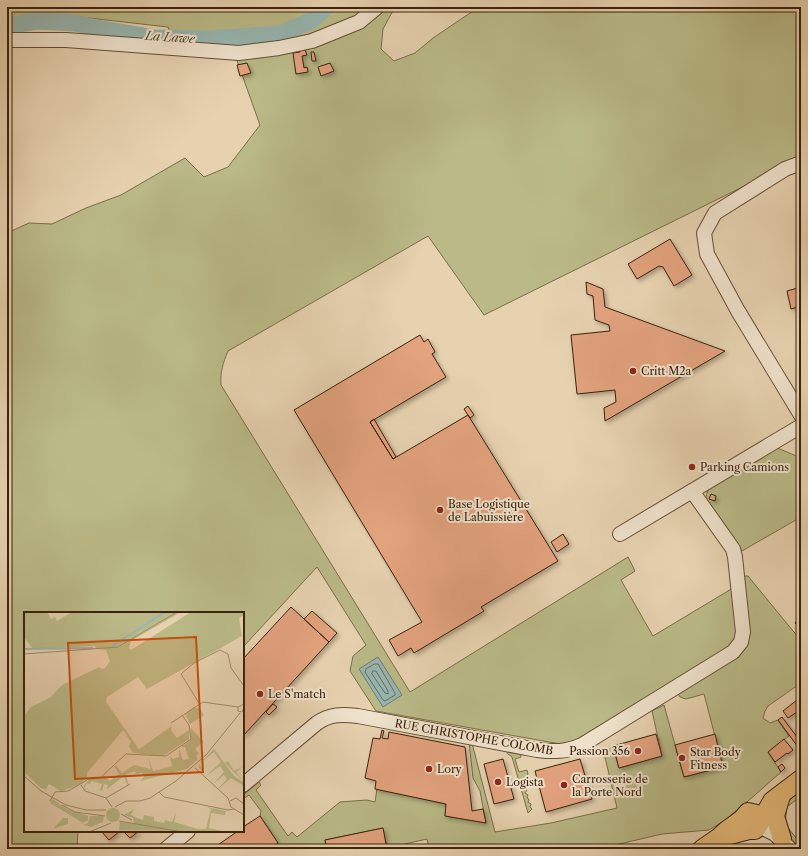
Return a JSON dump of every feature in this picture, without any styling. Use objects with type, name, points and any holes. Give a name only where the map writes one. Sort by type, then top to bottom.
[{"type":"main road","points":[[752,821],[801,768]]},
{"type":"main road","points":[[702,849],[718,838],[752,821],[772,801],[801,779]]},
{"type":"main road","points":[[782,793],[775,816],[786,844]]},
{"type":"street","points":[[7,40],[66,40],[239,53],[279,48],[312,41],[359,22],[377,7]]},
{"type":"street","points":[[801,162],[786,169],[715,213],[704,233],[706,254],[738,311],[801,415]]},
{"type":"street","points":[[620,534],[801,426]]},
{"type":"street","name":"RUE CHRISTOPHE COLOMB","points":[[244,784],[317,723],[327,717],[336,715],[358,716],[537,750],[561,752],[573,749],[733,652],[741,642],[743,632],[735,556],[732,549],[692,491]]},
{"type":"street","points":[[752,821],[775,834],[786,844]]},
{"type":"street","points":[[166,849],[187,832]]},
{"type":"green space","points":[[7,7],[395,7],[383,29],[381,49],[394,61],[415,53],[433,38],[479,7],[801,7],[801,158],[484,315],[428,236],[228,351],[221,372],[221,385],[410,692],[628,557],[635,571],[621,580],[653,636],[733,588],[737,627],[736,637],[728,648],[574,741],[561,744],[376,711],[350,671],[353,656],[366,645],[317,567],[244,646],[244,612],[24,612],[24,832],[78,832],[77,849],[7,849],[7,233],[29,223],[52,224],[86,208],[121,195],[185,158],[204,177],[228,167],[260,125],[235,55],[177,48],[168,27],[80,17],[7,18]]},
{"type":"green space","points":[[775,447],[801,458],[801,517],[742,551],[707,501],[706,497],[708,489]]},
{"type":"green space","points":[[743,576],[748,576],[801,639],[801,683],[768,706],[763,718],[770,723],[778,720],[789,736],[768,752],[781,772],[727,819],[709,830],[662,834],[598,849],[429,849],[427,839],[387,848],[383,828],[325,840],[327,849],[270,849],[278,843],[260,816],[261,811],[249,795],[244,798],[244,794],[259,782],[261,785],[256,790],[288,836],[292,832],[297,837],[340,802],[367,800],[375,802],[377,789],[446,804],[445,816],[486,823],[480,791],[473,778],[469,742],[472,743],[495,832],[551,823],[617,808],[604,753],[613,746],[619,768],[662,756],[652,711],[664,705],[684,777],[723,767],[704,694],[686,699],[680,697],[678,693],[741,650]]},
{"type":"green space","points":[[508,749],[520,751],[521,757],[515,759],[519,772],[527,770],[528,774],[523,783],[525,785],[524,789],[527,790],[525,793],[528,795],[528,802],[531,804],[530,807],[532,809],[528,813],[512,757],[507,753]]},
{"type":"green space","points":[[801,789],[801,796],[787,807],[785,824],[801,844],[801,849],[799,849],[783,827],[785,804]]},
{"type":"water","points":[[378,657],[402,695],[383,707],[359,669]]},
{"type":"building","points":[[300,50],[305,50],[307,55],[302,56],[304,68],[307,67],[308,72],[296,74],[293,53],[300,52]]},
{"type":"building","points":[[311,52],[314,52],[316,61],[312,61]]},
{"type":"building","points":[[247,63],[251,73],[240,76],[237,65]]},
{"type":"building","points":[[330,63],[334,71],[321,76],[318,67]]},
{"type":"building","points":[[670,239],[692,275],[674,286],[663,267],[659,266],[637,279],[628,264]]},
{"type":"building","name":"Critt M2a","points":[[586,282],[603,289],[605,307],[725,351],[605,421],[604,408],[616,402],[615,390],[577,394],[571,335],[610,331],[609,325],[595,320],[593,296],[587,294]]},
{"type":"building","points":[[801,287],[801,306],[791,309],[787,291]]},
{"type":"building","name":"Base Logistique de Labuissière","points":[[420,335],[424,342],[428,339],[435,352],[432,354],[446,377],[370,422],[393,459],[468,415],[558,561],[481,607],[484,611],[414,653],[411,648],[398,656],[389,640],[422,622],[294,410]]},
{"type":"building","points":[[468,406],[474,415],[470,418],[464,409]]},
{"type":"building","points":[[374,419],[396,457],[393,459],[370,422]]},
{"type":"building","points":[[711,494],[716,496],[715,501],[709,499]]},
{"type":"building","points":[[563,534],[569,544],[557,552],[551,542]]},
{"type":"building","points":[[291,607],[329,642],[244,735],[244,658]]},
{"type":"building","points":[[312,611],[337,633],[329,642],[304,619]]},
{"type":"building","points":[[801,616],[801,628],[795,623]]},
{"type":"building","points":[[797,700],[801,706],[801,718],[797,712],[788,718],[783,711]]},
{"type":"building","points":[[273,704],[277,707],[269,715],[266,712]]},
{"type":"building","points":[[782,717],[797,737],[801,734],[801,745],[798,747],[778,720]]},
{"type":"building","points":[[382,730],[384,731],[382,738],[388,739],[389,732],[465,747],[472,811],[483,809],[486,823],[445,816],[446,804],[375,789],[376,781],[365,778],[373,738],[380,739]]},
{"type":"building","name":"Passion 356","points":[[656,734],[662,756],[619,768],[613,746]]},
{"type":"building","points":[[715,734],[723,767],[684,777],[675,745]]},
{"type":"building","points":[[784,739],[793,750],[775,762],[768,752]]},
{"type":"building","points":[[503,759],[514,799],[494,804],[484,764]]},
{"type":"building","points":[[580,759],[592,799],[546,812],[535,771]]},
{"type":"building","points":[[782,764],[785,768],[781,772],[778,767]]},
{"type":"building","points":[[260,816],[278,843],[270,849],[212,849],[237,832],[244,832],[244,826]]},
{"type":"building","points":[[383,828],[387,849],[327,849],[325,840]]},
{"type":"building","points":[[102,832],[119,832],[109,840]]},
{"type":"building","points":[[124,832],[138,832],[130,838]]},
{"type":"building","points":[[616,846],[617,849],[598,849]]},
{"type":"waterway","name":"La Lawe","points":[[7,26],[36,21],[75,23],[154,38],[205,39],[281,34],[312,20],[326,7]]},
{"type":"place","name":"Critt M2a","points":[[633,371]]},
{"type":"place","name":"Parking Camions","points":[[692,467]]},
{"type":"place","name":"Base Logistique de Labuissière","points":[[440,510]]},
{"type":"place","name":"Le S'match","points":[[260,694]]},
{"type":"place","name":"Passion 356","points":[[638,751]]},
{"type":"place","name":"Star Body Fitness","points":[[682,758]]},
{"type":"place","name":"Lory","points":[[429,769]]},
{"type":"place","name":"Logista","points":[[498,782]]},
{"type":"place","name":"Carrosserie de la Porte Nord","points":[[564,785]]}]
